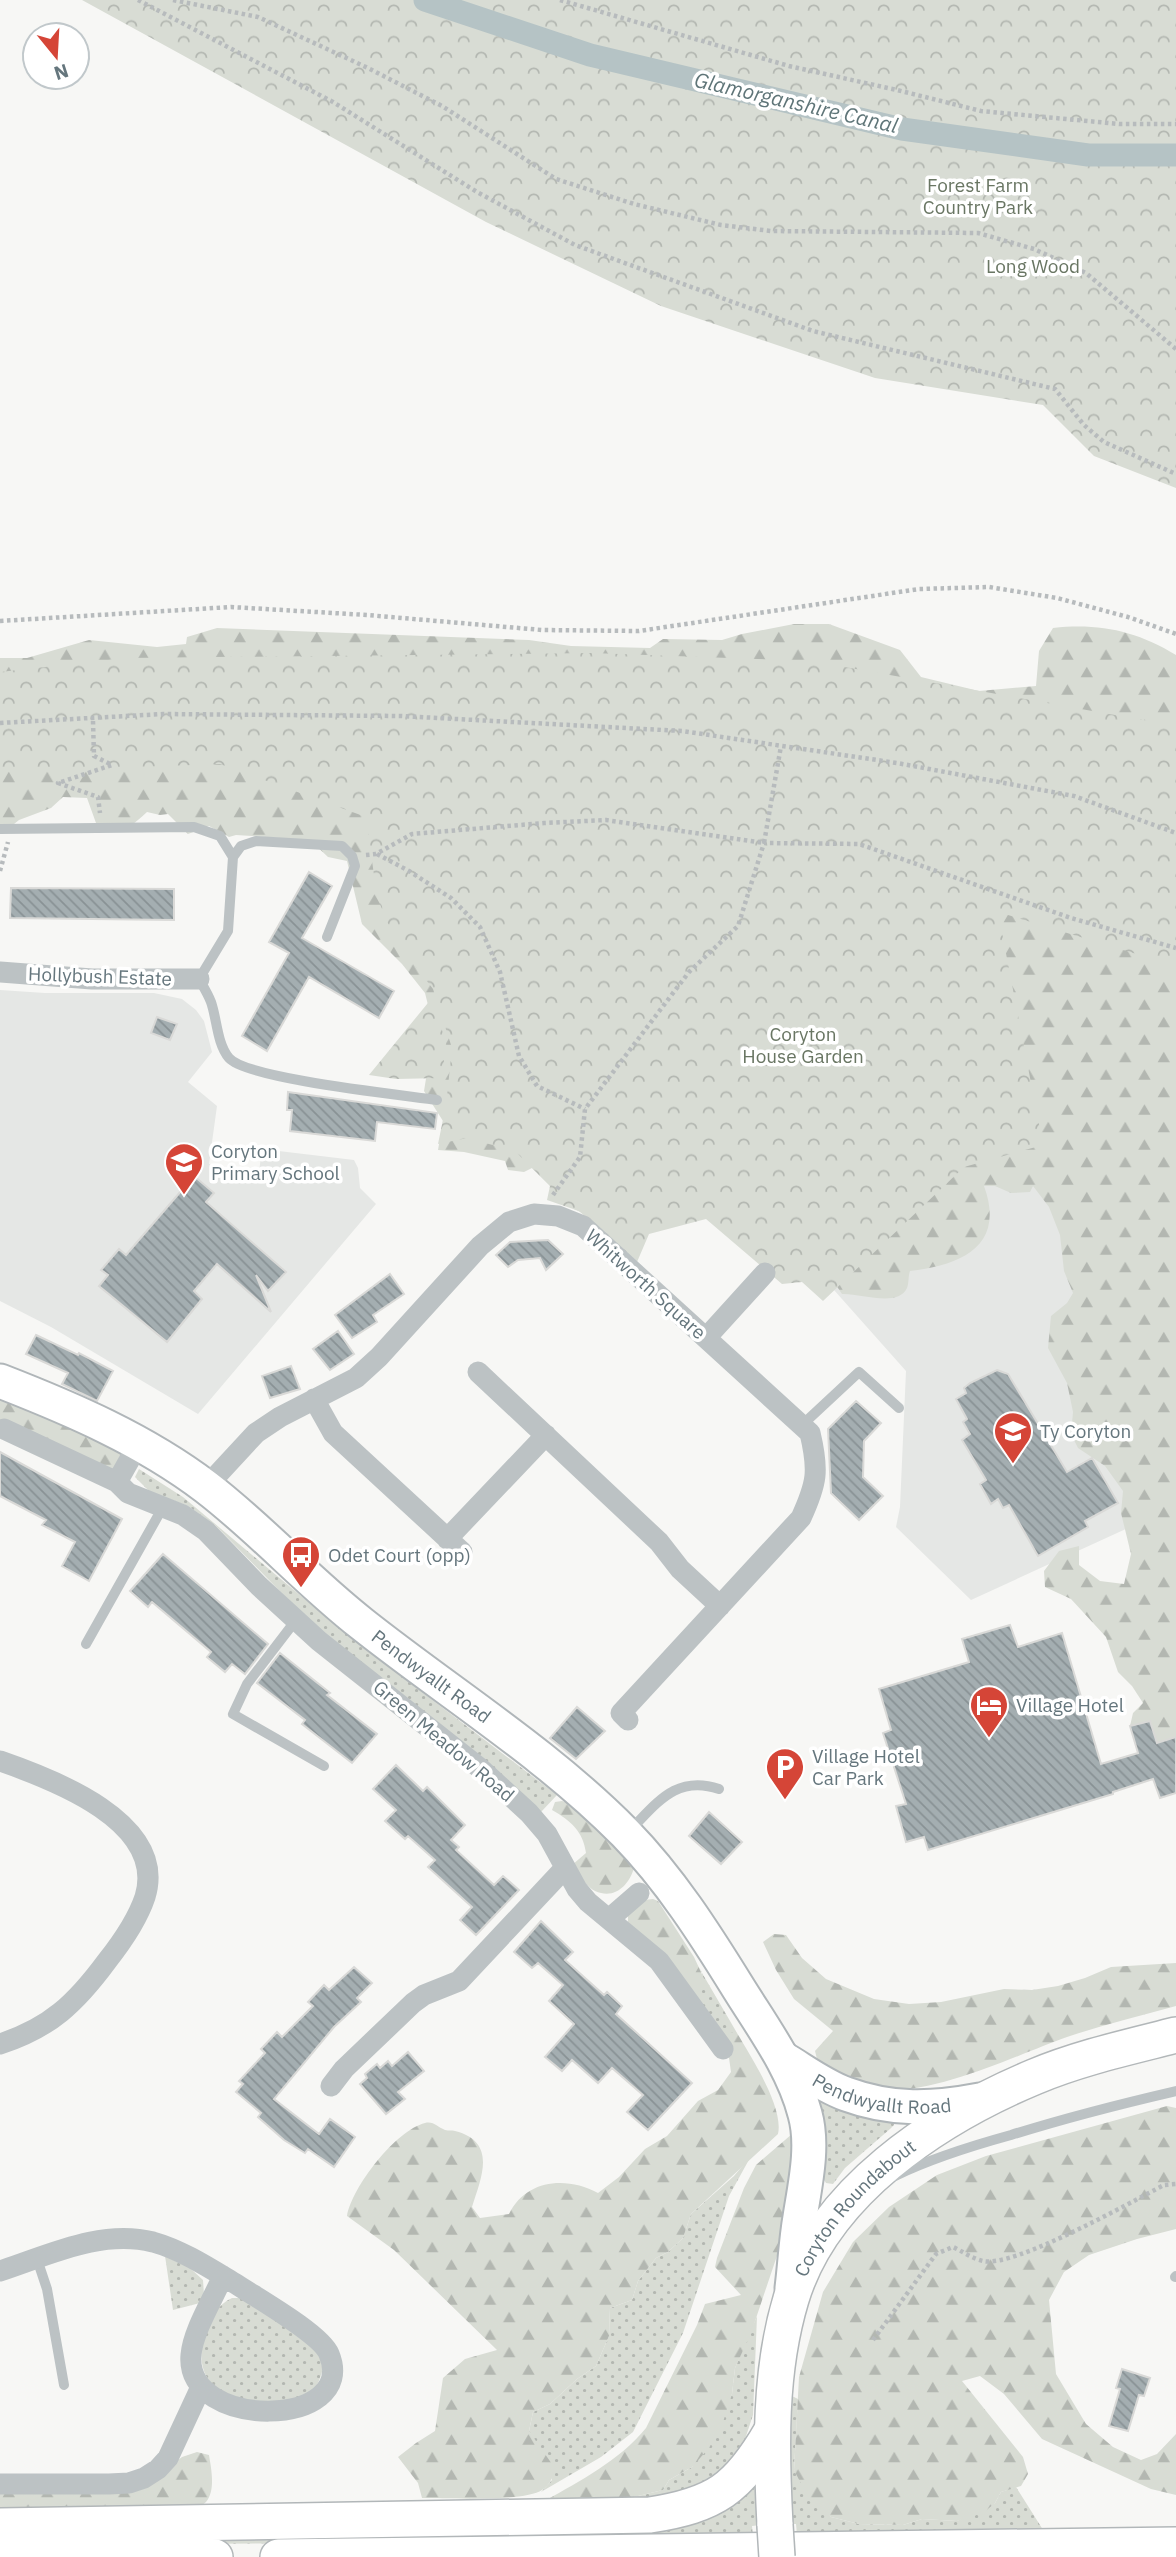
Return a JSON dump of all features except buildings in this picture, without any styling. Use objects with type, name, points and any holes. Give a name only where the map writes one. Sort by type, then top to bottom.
[{"type":"highway","name":"Coryton Roundabout","points":[[776,2541],[771,2431],[779,2354],[792,2297],[806,2263],[842,2209],[873,2176],[906,2147],[986,2099],[1035,2076],[1176,2035]]},
{"type":"highway","points":[[0,2526],[650,2515],[695,2506],[727,2489],[759,2453],[771,2431]]},
{"type":"highway","points":[[278,2557],[1176,2545]]},
{"type":"highway","points":[[1016,2557],[1058,2546]]},
{"type":"highway","points":[[0,2550],[215,2557]]},
{"type":"main road","name":"Pendwyallt Road","points":[[0,1381],[83,1415],[139,1443],[206,1487],[347,1612],[545,1762],[580,1790],[626,1834],[689,1911],[784,2059],[806,2115],[808,2137],[805,2188],[799,2219],[792,2297]]},
{"type":"main road","name":"Pendwyallt Road","points":[[784,2059],[845,2094],[887,2104],[923,2108],[986,2099]]},
{"type":"street","name":"Hollybush Estate","points":[[0,972],[92,979],[199,979]]},
{"type":"street","name":"Whitworth Square","points":[[206,1487],[256,1433],[280,1417],[355,1378],[379,1357],[480,1246],[509,1222],[541,1214],[558,1216],[583,1226],[810,1433],[815,1454],[815,1487],[801,1518],[621,1713],[628,1720]]},
{"type":"street","points":[[706,1338],[765,1273]]},
{"type":"street","points":[[478,1372],[659,1542],[680,1569],[720,1606]]},
{"type":"street","points":[[314,1399],[333,1433],[454,1545],[546,1435]]},
{"type":"street","name":"Green Meadow Road","points":[[4,1429],[117,1482],[128,1493],[183,1515],[206,1531],[319,1641],[481,1769],[529,1812],[547,1834],[577,1889],[659,1961],[723,2049]]},
{"type":"street","points":[[117,1482],[139,1443]]},
{"type":"street","points":[[0,1761],[57,1782],[100,1806],[120,1823],[134,1840],[143,1857],[147,1877],[145,1895],[136,1917],[90,1984],[52,2021],[0,2044]]},
{"type":"street","points":[[331,2086],[344,2069],[413,2003],[458,1981],[565,1869]]},
{"type":"street","points":[[609,1919],[639,1894]]},
{"type":"street","points":[[0,2271],[100,2240],[138,2239],[156,2243],[223,2276],[317,2338],[330,2354],[332,2372],[325,2391],[316,2400],[306,2406],[286,2411],[265,2412],[243,2409],[211,2396],[201,2387],[192,2366],[193,2344],[223,2276]]},
{"type":"street","points":[[0,2484],[109,2484],[129,2483],[144,2478],[168,2458],[201,2387]]},
{"type":"lane","points":[[6,829],[194,827],[220,836],[233,857]]},
{"type":"lane","points":[[327,937],[355,866],[352,856],[342,846],[256,841],[241,846],[233,857],[228,931],[199,979],[211,1001],[220,1039],[229,1058],[280,1078],[437,1100]]},
{"type":"lane","points":[[802,1426],[859,1372],[899,1408]]},
{"type":"lane","points":[[86,1644],[163,1507]]},
{"type":"lane","points":[[296,1620],[247,1684],[233,1714],[324,1766]]},
{"type":"lane","points":[[626,1834],[676,1788],[705,1784],[719,1789]]},
{"type":"lane","points":[[842,2209],[883,2182],[943,2156],[1087,2112],[1176,2091]]},
{"type":"lane","points":[[37,2259],[47,2289],[64,2385]]},
{"type":"path","points":[[138,0],[333,102],[477,192],[575,245],[813,331],[1055,389],[1084,425],[1104,442],[1176,474]]},
{"type":"path","points":[[173,0],[258,17],[442,106],[555,179],[634,204],[720,225],[771,231],[978,233],[1034,249],[1086,273],[1176,349]]},
{"type":"path","points":[[560,0],[789,66],[981,111],[1119,124],[1176,124]]},
{"type":"path","points":[[0,621],[231,607],[542,630],[639,631],[919,589],[989,587],[1057,598],[1128,617],[1176,634]]},
{"type":"path","points":[[0,723],[163,714],[400,716],[682,731],[897,763],[1074,796],[1176,832]]},
{"type":"path","points":[[93,721],[94,756],[112,765],[58,783],[98,797],[101,828]]},
{"type":"path","points":[[541,1214],[580,1157],[585,1109],[689,972],[738,926],[764,843],[781,746]]},
{"type":"path","points":[[352,856],[376,854],[412,834],[606,820],[764,843],[859,844],[1071,918],[1176,948]]},
{"type":"path","points":[[0,871],[6,829]]},
{"type":"path","points":[[376,854],[451,898],[480,927],[500,972],[519,1056],[537,1086],[585,1109]]},
{"type":"path","points":[[873,2340],[936,2254],[953,2247],[984,2262],[1012,2259],[1092,2223],[1164,2185],[1176,2184]]},
{"type":"shaded area","name":"Coryton Primary School","points":[[0,990],[45,993],[154,993],[182,999],[196,1010],[204,1021],[212,1052],[188,1082],[217,1106],[209,1164],[259,1172],[262,1149],[354,1160],[358,1168],[360,1188],[376,1204],[198,1414],[51,1327],[0,1301]]},
{"type":"shaded area","points":[[1043,1145],[1176,1506],[971,1600],[896,1527],[900,1507],[906,1371],[834,1290],[964,1167]]},
{"type":"green space","name":"Forest Farm Country Park","points":[[82,0],[1176,0],[1176,488],[1094,456],[1043,405],[875,378],[661,306],[486,222]]},
{"type":"green space","name":"Coryton House Garden","points":[[794,624],[829,624],[900,650],[921,677],[979,691],[1036,686],[1039,651],[1053,628],[1086,627],[1117,631],[1147,640],[1176,655],[1176,1737],[1163,1764],[1150,1721],[1130,1726],[1133,1713],[1143,1703],[1132,1686],[1118,1672],[1106,1637],[1071,1599],[1045,1587],[1044,1571],[1059,1551],[1079,1546],[1079,1565],[1100,1581],[1124,1584],[1131,1554],[1121,1513],[1123,1491],[1105,1466],[1078,1448],[1071,1434],[1073,1412],[1067,1383],[1048,1348],[1051,1316],[1067,1303],[1073,1293],[1064,1271],[1060,1235],[1049,1207],[1033,1186],[1030,1192],[1011,1193],[995,1186],[984,1186],[989,1207],[989,1224],[984,1238],[962,1257],[946,1264],[910,1271],[908,1286],[902,1294],[887,1298],[842,1294],[834,1282],[754,1217],[593,1218],[574,1209],[532,1168],[524,1172],[508,1170],[505,1161],[464,1152],[438,1150],[443,1121],[424,1091],[434,1029],[425,993],[402,964],[362,924],[347,861],[328,857],[310,840],[236,835],[229,837],[209,826],[188,834],[168,814],[147,812],[128,827],[112,829],[96,823],[87,798],[63,797],[51,808],[19,820],[0,833],[0,658],[27,658],[89,640],[157,647],[186,644],[187,637],[217,628],[529,640],[571,646],[650,648],[663,639],[722,640]]},
{"type":"green space","name":"Coryton House Garden","points":[[592,653],[811,661],[1176,728],[1176,966],[998,912],[1043,1145],[964,1167],[823,1301],[802,1282],[782,1284],[706,1219],[649,1234],[637,1262],[579,1211],[547,1200],[550,1186],[515,1151],[467,1138],[438,1144],[446,1105],[452,1048],[433,989],[394,938],[377,897],[366,817],[220,764],[0,772],[0,672],[126,658]]},
{"type":"green space","points":[[432,998],[446,1043],[442,1078],[396,1079],[369,1075]]},
{"type":"green space","points":[[0,1394],[125,1446],[113,1470],[0,1420]]},
{"type":"green space","points":[[139,1469],[183,1497],[350,1637],[557,1795],[541,1812],[313,1625],[215,1525],[188,1506],[149,1491],[135,1477]]},
{"type":"green space","points":[[555,1802],[575,1805],[596,1818],[620,1846],[634,1868],[629,1880],[620,1889],[609,1894],[602,1893],[577,1878],[572,1865],[586,1853],[575,1827],[552,1810]]},
{"type":"green space","points":[[644,1900],[658,1901],[694,1957],[706,1983],[701,1989],[691,1989],[628,1922],[628,1910]]},
{"type":"green space","points":[[774,1934],[786,1935],[802,1958],[826,1979],[874,1999],[909,2004],[941,2002],[1004,1989],[1032,1990],[1058,1986],[1111,1967],[1176,1963],[1176,2006],[1067,2037],[959,2078],[929,2086],[874,2090],[850,2083],[818,2063],[815,2051],[833,2031],[794,1999],[776,1970],[763,1942]]},
{"type":"green space","points":[[702,1973],[737,2033],[726,2037],[691,1989],[701,1989]]},
{"type":"green space","points":[[730,2032],[737,2033],[765,2082],[776,2110],[778,2134],[691,2214],[683,2238],[668,2252],[656,2258],[638,2281],[632,2300],[610,2308],[609,2336],[596,2366],[550,2404],[533,2412],[529,2431],[554,2467],[549,2483],[542,2490],[520,2496],[422,2498],[418,2483],[398,2457],[435,2431],[443,2378],[465,2359],[497,2350],[394,2250],[347,2216],[357,2190],[366,2176],[401,2136],[428,2123],[468,2136],[477,2143],[482,2152],[482,2173],[472,2207],[480,2218],[509,2214],[516,2202],[526,2194],[536,2187],[548,2184],[573,2184],[598,2193],[619,2177],[645,2149],[667,2136],[698,2101],[718,2090],[731,2072],[726,2037]]},
{"type":"green space","points":[[808,2088],[893,2120],[894,2125],[845,2168],[833,2184],[826,2183],[823,2178]]},
{"type":"green space","points":[[1167,2106],[1176,2108],[1176,2229],[1089,2255],[1064,2272],[1049,2300],[1056,2374],[1086,2424],[1113,2447],[1141,2460],[1157,2454],[1176,2434],[1176,2495],[1151,2489],[1042,2439],[1004,2394],[980,2376],[962,2381],[1023,2457],[1028,2474],[1021,2486],[1001,2492],[995,2503],[983,2513],[957,2521],[922,2519],[903,2525],[859,2524],[831,2517],[808,2497],[794,2470],[799,2377],[823,2292],[853,2242],[889,2207],[937,2175],[986,2156]]},
{"type":"green space","points":[[792,2134],[795,2137],[782,2241],[751,2333],[735,2368],[732,2394],[723,2422],[709,2448],[692,2467],[669,2480],[663,2490],[613,2502],[545,2501],[599,2469],[635,2440],[646,2428],[705,2304],[741,2295],[715,2267],[717,2258],[744,2188],[756,2165]]},
{"type":"green space","points":[[751,2156],[729,2196],[683,2333],[633,2432],[601,2457],[541,2492],[552,2480],[529,2431],[533,2412],[550,2404],[596,2366],[609,2336],[610,2308],[632,2300],[638,2281],[656,2258],[668,2252],[683,2238],[691,2214],[734,2176]]},
{"type":"green space","points":[[165,2256],[190,2268],[203,2280],[204,2295],[200,2303],[173,2310]]},
{"type":"green space","points":[[232,2298],[241,2298],[312,2344],[324,2363],[320,2379],[307,2396],[294,2400],[246,2400],[230,2396],[208,2379],[203,2366],[202,2350],[207,2331],[219,2308]]},
{"type":"green space","points":[[757,2316],[753,2415],[743,2445],[718,2478],[683,2495],[613,2502],[663,2490],[669,2480],[692,2467],[732,2394],[735,2368]]},
{"type":"green space","points":[[788,2394],[798,2399],[794,2470],[831,2517],[859,2524],[903,2525],[922,2519],[957,2521],[995,2503],[1001,2492],[1016,2487],[1045,2533],[797,2535],[796,2524],[787,2524]]},
{"type":"green space","points":[[197,2452],[209,2455],[211,2491],[204,2504],[185,2513],[0,2515],[0,2487],[28,2487],[169,2467],[182,2457]]},
{"type":"green space","points":[[757,2478],[761,2525],[752,2526],[753,2536],[480,2542],[186,2544],[193,2534],[684,2527],[684,2521]]},
{"type":"waterway","name":"Glamorganshire Canal","points":[[425,0],[590,55],[902,129],[1088,155],[1176,155]]},
{"type":"place","name":"Coryton Primary School","points":[[184,1196]]},
{"type":"place","name":"Ty Coryton","points":[[1013,1465]]},
{"type":"place","name":"Odet Court (opp)","points":[[301,1589]]},
{"type":"place","name":"Village Hotel","points":[[989,1739]]},
{"type":"place","name":"Village Hotel Car Park","points":[[785,1801]]},
{"type":"park label","name":"Long Wood","points":[[1033,266]]}]
